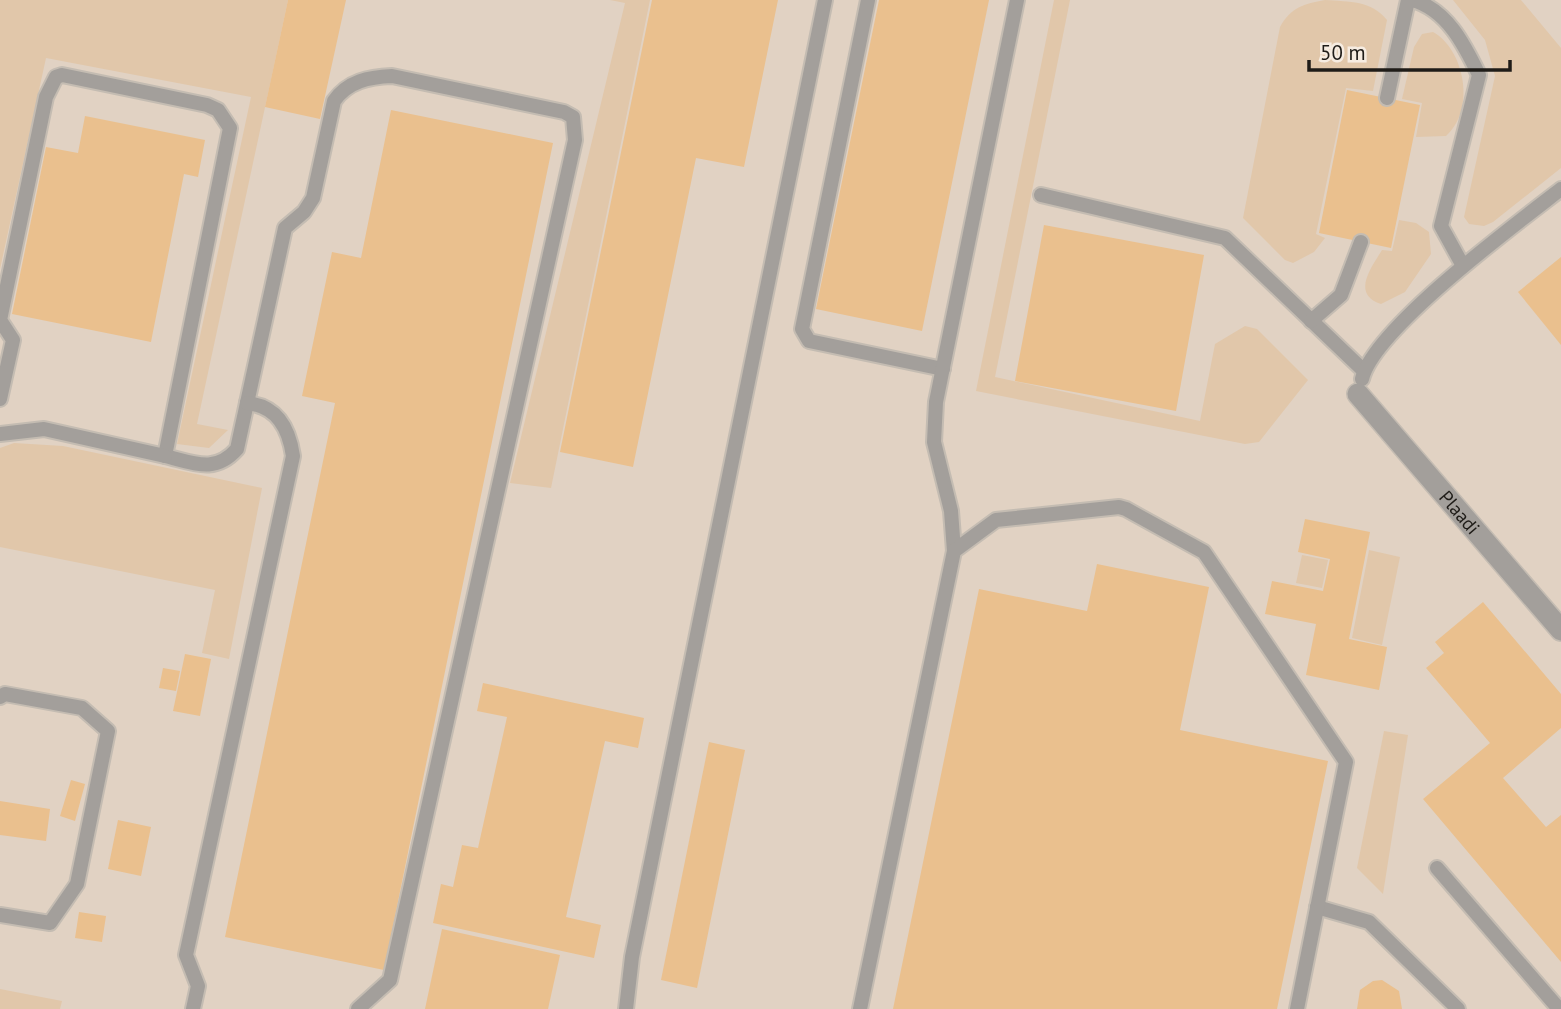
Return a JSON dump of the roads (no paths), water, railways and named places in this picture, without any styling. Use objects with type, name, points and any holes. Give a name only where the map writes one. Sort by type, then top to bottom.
[{"type":"street","name":"Plaadi","points":[[1358,394],[1561,630]]},
{"type":"lane","points":[[626,1009],[632,957],[825,0]]},
{"type":"lane","points":[[868,0],[802,329],[809,341],[943,369]]},
{"type":"lane","points":[[860,1009],[954,551],[951,511],[934,442],[936,402],[1017,0]]},
{"type":"lane","points":[[1387,98],[1410,0],[1423,3],[1451,26],[1479,75],[1441,226],[1464,266]]},
{"type":"lane","points":[[0,399],[13,340],[0,320],[51,85],[62,75],[206,105],[226,118],[230,137],[165,456]]},
{"type":"lane","points":[[0,434],[44,429],[208,467],[219,464],[237,449],[285,228],[304,212],[313,198],[334,101],[340,93],[372,76],[392,76],[564,112],[573,117],[575,140],[390,980],[358,1009]]},
{"type":"lane","points":[[1358,394],[1364,371],[1387,338],[1464,266],[1561,189]]},
{"type":"lane","points":[[1041,195],[1225,238],[1364,371]]},
{"type":"lane","points":[[1311,321],[1341,295],[1360,242]]},
{"type":"lane","points":[[193,1009],[198,986],[186,955],[293,456],[285,425],[275,413],[247,403]]},
{"type":"lane","points":[[954,551],[996,520],[1119,507],[1204,552],[1346,762],[1297,1009]]},
{"type":"lane","points":[[0,697],[5,694],[82,708],[108,731],[77,884],[50,923],[0,915]]},
{"type":"lane","points":[[1437,869],[1559,1009]]},
{"type":"lane","points":[[1317,907],[1369,922],[1458,1009]]}]
